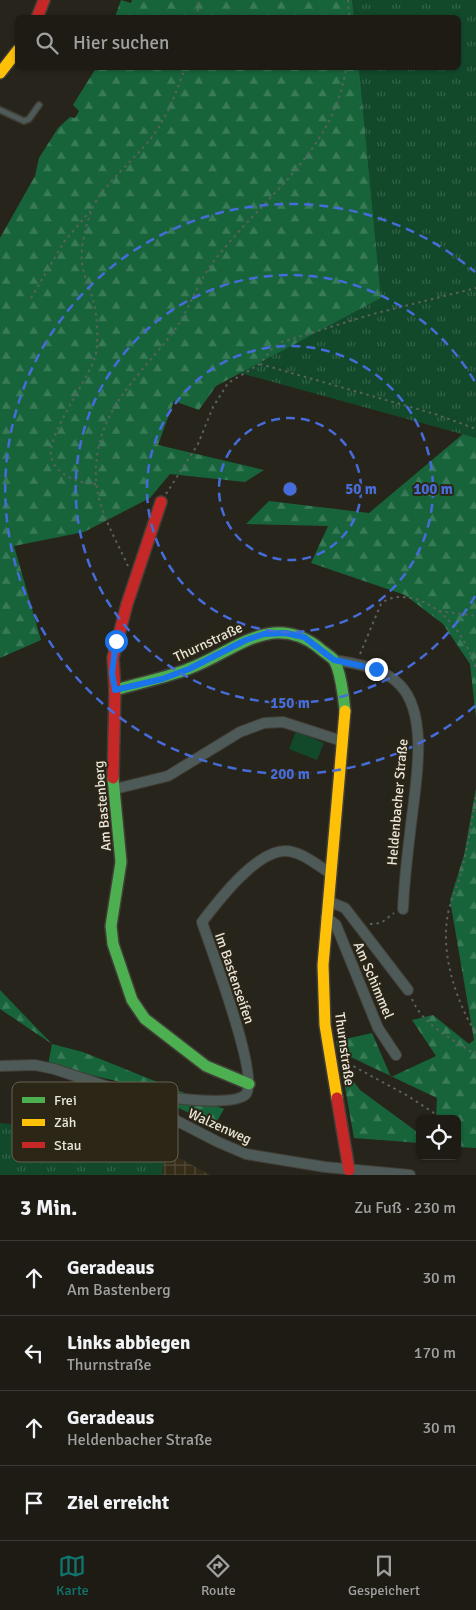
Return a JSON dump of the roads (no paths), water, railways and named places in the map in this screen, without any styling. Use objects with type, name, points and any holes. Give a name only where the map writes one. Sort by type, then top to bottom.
[{"type":"street","points":[[38,15],[44,0]]},
{"type":"street","points":[[0,73],[15,54]]},
{"type":"street","name":"Am Bastenberg","points":[[161,502],[116,641],[112,673],[115,690],[112,764],[121,862],[111,926],[113,944],[132,1000],[145,1019],[206,1066],[249,1084]]},
{"type":"street","name":"Thurnstraße","points":[[115,690],[162,679],[189,669],[246,640],[264,634],[285,633],[304,637],[334,660],[344,697],[345,718],[323,965],[325,1025],[350,1170]]},
{"type":"street","name":"Heldenbacher Straße","points":[[334,660],[376,669],[400,685],[408,697],[415,714],[418,748],[403,909]]},
{"type":"street","points":[[115,789],[142,784],[168,776],[240,732],[264,723],[290,724],[342,741]]},
{"type":"street","name":"Im Bastenseifen","points":[[249,1084],[236,1024],[202,922],[240,878],[262,859],[275,852],[295,852],[330,873]]},
{"type":"street","points":[[328,901],[346,908],[408,990]]},
{"type":"street","name":"Am Schimmel","points":[[326,917],[336,925],[378,1028],[396,1054]]},
{"type":"street","name":"Walzenweg","points":[[0,1066],[35,1065],[54,1069],[93,1082]]},
{"type":"street","points":[[178,1100],[212,1100],[240,1097],[246,1094],[249,1084]]},
{"type":"street","name":"Walzenweg","points":[[178,1122],[246,1154],[264,1159],[350,1170],[410,1175]]},
{"type":"lane","points":[[0,110],[24,121],[29,119],[39,105]]}]
